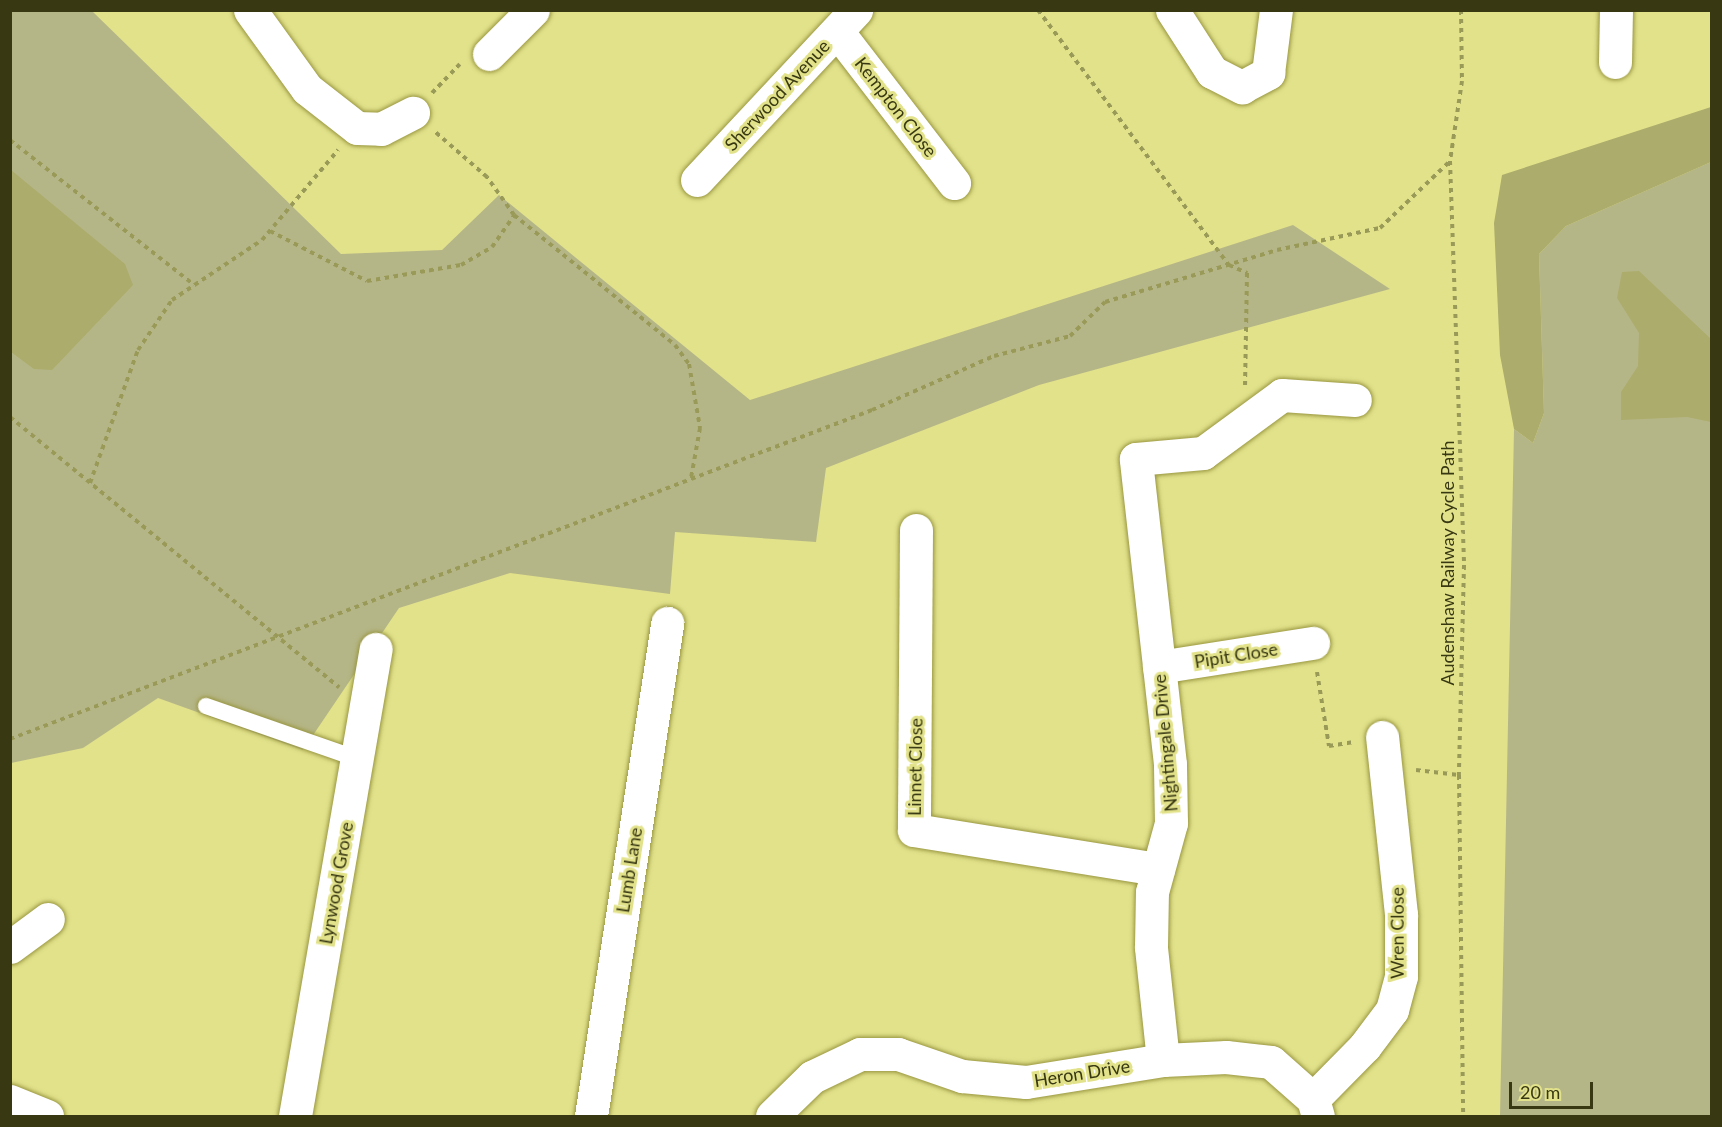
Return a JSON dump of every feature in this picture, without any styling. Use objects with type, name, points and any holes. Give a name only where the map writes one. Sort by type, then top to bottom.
[{"type":"street","points":[[250,10],[308,89],[357,128],[381,129],[413,113]]},
{"type":"street","points":[[1172,10],[1212,72],[1242,87],[1268,73],[1276,10]]},
{"type":"street","points":[[1615,62],[1616,10]]},
{"type":"street","points":[[489,54],[528,12]]},
{"type":"street","name":"Sherwood Avenue","points":[[697,180],[847,21]]},
{"type":"street","name":"Kempton Close","points":[[847,21],[954,183]]},
{"type":"street","points":[[1245,425],[1282,395],[1355,400]]},
{"type":"street","name":"Nightingale Drive","points":[[1162,1060],[1151,947],[1152,892],[1171,823],[1159,667],[1136,459],[1203,453],[1245,425]]},
{"type":"street","name":"Linnet Close","points":[[916,530],[914,830],[1158,869]]},
{"type":"street","name":"Lumb Lane","points":[[591,1116],[666,623]]},
{"type":"street","name":"Pipit Close","points":[[1159,667],[1313,643]]},
{"type":"street","name":"Lynwood Grove","points":[[295,1116],[376,649]]},
{"type":"street","name":"Wren Close","points":[[1315,1108],[1392,1010],[1401,976],[1401,914],[1383,752]]},
{"type":"street","points":[[10,947],[48,919]]},
{"type":"street","name":"Heron Drive","points":[[772,1116],[812,1077],[860,1054],[897,1054],[962,1076],[1026,1082],[1162,1060],[1226,1057],[1271,1062],[1315,1108]]},
{"type":"street","points":[[10,1101],[47,1116]]},
{"type":"lane","points":[[206,706],[358,759]]},
{"type":"path","points":[[1038,10],[1229,265],[1247,273],[1245,425]]},
{"type":"path","name":"Audenshaw Railway Cycle Path","points":[[1461,10],[1462,81],[1450,161],[1464,565],[1459,775],[1463,1116]]},
{"type":"path","points":[[489,54],[470,52],[413,113],[487,177],[514,215],[675,345],[689,364],[700,428],[691,479]]},
{"type":"path","points":[[90,483],[138,350],[172,300],[270,231],[357,128]]},
{"type":"path","points":[[10,140],[194,285]]},
{"type":"path","points":[[10,739],[691,479],[994,356],[1070,336],[1105,302],[1229,265],[1380,228],[1450,161]]},
{"type":"path","points":[[270,231],[367,280],[461,265],[492,247],[514,215]]},
{"type":"path","points":[[10,417],[367,709]]},
{"type":"path","points":[[1319,690],[1329,746],[1383,752],[1459,775]]},
{"type":"green space","points":[[11,11],[92,11],[341,254],[442,250],[499,195],[750,400],[1293,225],[1390,289],[1039,385],[826,468],[816,542],[675,532],[670,594],[510,573],[399,608],[303,750],[158,698],[83,748],[11,763]]},
{"type":"green space","points":[[1711,162],[1711,1116],[1500,1116],[1514,429],[1533,443],[1544,413],[1539,254],[1566,226]]},
{"type":"shaded area","points":[[1711,107],[1711,162],[1566,226],[1539,254],[1544,413],[1533,443],[1514,429],[1500,355],[1494,223],[1502,175]]},
{"type":"shaded area","points":[[11,170],[125,264],[133,285],[52,370],[34,369],[11,352]]},
{"type":"shaded area","points":[[1639,271],[1711,339],[1711,422],[1687,417],[1621,420],[1621,392],[1638,366],[1639,333],[1617,298],[1622,272]]}]
